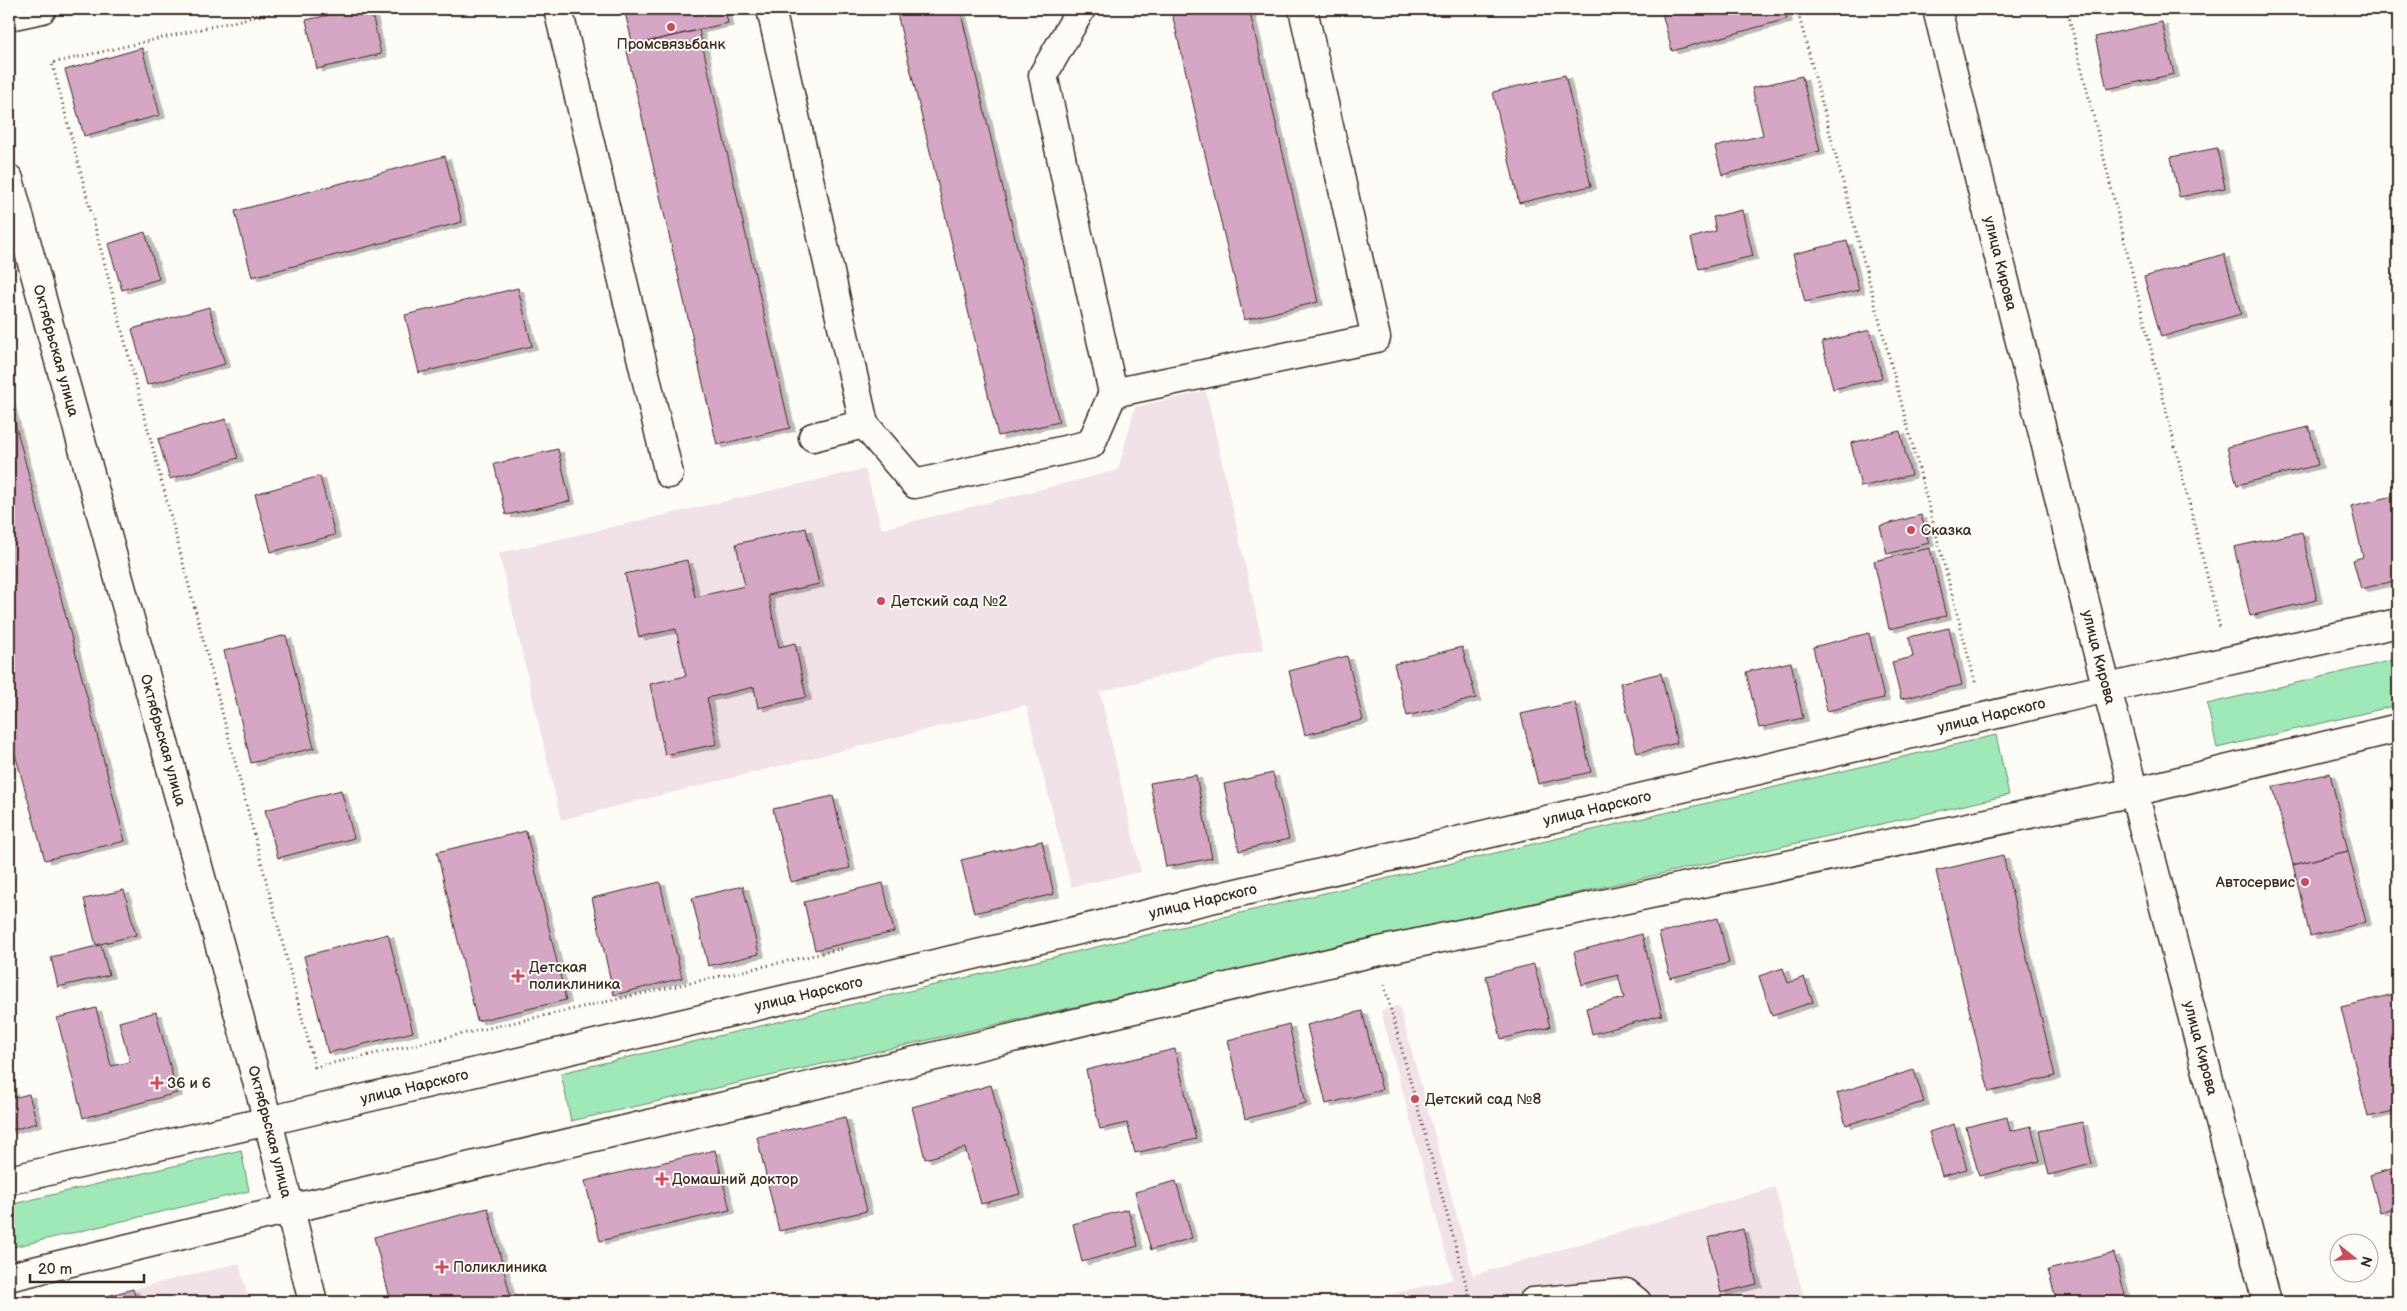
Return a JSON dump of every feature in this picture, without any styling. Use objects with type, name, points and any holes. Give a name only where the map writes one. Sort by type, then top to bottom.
[{"type":"street","points":[[9,16],[42,9]]},
{"type":"street","points":[[558,9],[668,474]]},
{"type":"street","points":[[771,9],[864,424],[915,484],[1091,444],[1113,393],[1042,76],[1080,9]]},
{"type":"street","points":[[1113,393],[1376,338],[1303,9]]},
{"type":"street","name":"улица Кирова","points":[[1937,9],[2107,688],[2267,1302]]},
{"type":"street","name":"Октябрьская улица","points":[[9,180],[268,1121],[312,1302]]},
{"type":"street","points":[[813,437],[864,424]]},
{"type":"street","name":"улица Нарского","points":[[9,1180],[268,1121],[2107,688],[2398,623]]},
{"type":"street","points":[[9,1277],[1375,952],[2134,792],[2398,728]]},
{"type":"street","points":[[1533,1302],[1626,1292],[1637,1302]]},
{"type":"path","points":[[289,9],[52,63],[315,1067],[860,944]]},
{"type":"path","points":[[1797,9],[1978,692]]},
{"type":"path","points":[[2067,9],[2220,632]]},
{"type":"path","points":[[1375,952],[1471,1302]]},
{"type":"shaded area","name":"Детский сад №2","points":[[1206,391],[1264,649],[1100,692],[1141,872],[1071,887],[1026,705],[561,820],[499,553],[865,469],[882,529],[1118,470],[1135,407]]},
{"type":"shaded area","name":"Детский сад №8","points":[[1399,1005],[1473,1275],[1775,1187],[1805,1302],[1360,1302],[1453,1279],[1381,1011]]},
{"type":"shaded area","points":[[239,1263],[249,1302],[85,1302],[133,1289]]},
{"type":"green space","points":[[2398,659],[2398,705],[2217,748],[2207,704]]},
{"type":"green space","points":[[1996,735],[2009,795],[571,1121],[561,1073]]},
{"type":"green space","points":[[241,1150],[249,1191],[9,1248],[9,1205]]},
{"type":"building","points":[[357,9],[371,9],[381,54],[317,69],[306,20]]},
{"type":"building","name":"Промсвязьбанк","points":[[624,9],[725,9],[728,23],[633,45]]},
{"type":"building","points":[[896,9],[960,9],[1059,422],[998,436]]},
{"type":"building","points":[[1171,9],[1249,9],[1318,302],[1244,320]]},
{"type":"building","points":[[1661,9],[1784,9],[1787,19],[1672,51]]},
{"type":"building","points":[[2162,22],[2174,74],[2107,89],[2095,37]]},
{"type":"building","points":[[699,30],[790,428],[717,445],[626,47]]},
{"type":"building","points":[[142,48],[160,115],[84,136],[65,70]]},
{"type":"building","points":[[1565,75],[1591,186],[1519,203],[1493,92]]},
{"type":"building","points":[[1802,76],[1820,151],[1722,175],[1715,147],[1763,135],[1752,88]]},
{"type":"building","points":[[2217,148],[2225,188],[2179,197],[2171,157]]},
{"type":"building","points":[[445,156],[462,222],[252,277],[235,211]]},
{"type":"building","points":[[1742,210],[1753,256],[1699,269],[1691,238],[1716,231],[1713,217]]},
{"type":"building","points":[[145,232],[159,279],[122,290],[108,244]]},
{"type":"building","points":[[1847,241],[1859,290],[1805,302],[1793,254]]},
{"type":"building","points":[[2224,254],[2241,314],[2161,337],[2144,277]]},
{"type":"building","points":[[518,288],[532,346],[419,373],[405,315]]},
{"type":"building","points":[[209,307],[225,364],[147,385],[132,329]]},
{"type":"building","points":[[1870,330],[1882,378],[1833,389],[1822,342]]},
{"type":"building","points":[[9,400],[125,841],[45,860],[9,733]]},
{"type":"building","points":[[226,419],[238,458],[170,479],[158,439]]},
{"type":"building","points":[[2309,427],[2318,465],[2237,485],[2227,447]]},
{"type":"building","points":[[1900,431],[1911,475],[1861,487],[1851,443]]},
{"type":"building","points":[[558,449],[570,501],[506,515],[494,464]]},
{"type":"building","points":[[320,476],[335,535],[271,552],[255,494]]},
{"type":"building","points":[[2398,495],[2398,580],[2361,589],[2353,560],[2363,557],[2351,506]]},
{"type":"building","points":[[1921,515],[1929,543],[1887,554],[1880,526]]},
{"type":"building","points":[[806,528],[819,584],[768,595],[779,647],[795,643],[806,697],[758,708],[754,687],[707,698],[717,744],[665,755],[650,684],[686,676],[676,629],[639,637],[625,574],[687,560],[695,597],[745,586],[736,544]]},
{"type":"building","points":[[2302,532],[2317,600],[2250,616],[2234,547]]},
{"type":"building","points":[[1930,548],[1946,616],[1889,629],[1874,561]]},
{"type":"building","points":[[1949,628],[1962,685],[1901,699],[1892,662],[1913,657],[1909,637]]},
{"type":"building","points":[[1869,633],[1884,698],[1827,711],[1813,647]]},
{"type":"building","points":[[286,635],[314,748],[251,763],[224,651]]},
{"type":"building","points":[[1462,647],[1476,698],[1407,716],[1394,664]]},
{"type":"building","points":[[1347,656],[1363,720],[1305,735],[1289,671]]},
{"type":"building","points":[[1791,662],[1803,718],[1759,728],[1746,672]]},
{"type":"building","points":[[1661,673],[1677,743],[1637,753],[1620,683]]},
{"type":"building","points":[[1575,702],[1591,772],[1538,784],[1521,714]]},
{"type":"building","points":[[1273,773],[1289,839],[1239,851],[1224,784]]},
{"type":"building","points":[[2330,773],[2348,851],[2293,865],[2273,787]]},
{"type":"building","points":[[1196,775],[1212,858],[1166,867],[1150,783]]},
{"type":"building","points":[[341,790],[354,838],[278,858],[265,810]]},
{"type":"building","points":[[833,796],[850,868],[791,882],[773,809]]},
{"type":"building","points":[[526,831],[566,1000],[477,1021],[437,852]]},
{"type":"building","points":[[1042,841],[1054,894],[974,913],[961,860]]},
{"type":"building","points":[[2348,851],[2366,922],[2310,936],[2293,865]]},
{"type":"building","points":[[2003,855],[2055,1076],[1989,1092],[1936,871]]},
{"type":"building","points":[[660,882],[682,978],[614,995],[592,898]]},
{"type":"building","points":[[883,883],[894,932],[815,950],[804,902]]},
{"type":"building","points":[[743,886],[759,954],[708,966],[692,898]]},
{"type":"building","points":[[124,890],[136,935],[96,945],[84,899]]},
{"type":"building","points":[[1718,918],[1729,963],[1670,978],[1659,933]]},
{"type":"building","points":[[388,934],[413,1032],[328,1053],[304,956]]},
{"type":"building","points":[[1642,934],[1662,1015],[1592,1034],[1586,1008],[1624,998],[1618,975],[1582,985],[1574,952]]},
{"type":"building","points":[[101,945],[109,975],[58,987],[51,957]]},
{"type":"building","points":[[1534,964],[1550,1027],[1501,1039],[1486,976]]},
{"type":"building","points":[[1783,968],[1788,983],[1804,977],[1813,1002],[1772,1016],[1759,976]]},
{"type":"building","points":[[2398,993],[2398,1110],[2368,1117],[2341,1007]]},
{"type":"building","points":[[96,1008],[111,1066],[130,1062],[119,1022],[156,1012],[177,1093],[83,1118],[57,1018]]},
{"type":"building","points":[[1362,1011],[1382,1090],[1326,1104],[1307,1025]]},
{"type":"building","points":[[1289,1024],[1306,1103],[1245,1119],[1228,1040]]},
{"type":"building","points":[[1175,1049],[1196,1139],[1135,1153],[1127,1123],[1100,1129],[1086,1070]]},
{"type":"building","points":[[1914,1070],[1924,1102],[1846,1125],[1837,1093]]},
{"type":"building","points":[[9,1080],[13,1098],[29,1094],[37,1123],[9,1131]]},
{"type":"building","points":[[991,1085],[1020,1194],[981,1204],[965,1148],[925,1159],[912,1107]]},
{"type":"building","points":[[845,1117],[867,1211],[779,1231],[757,1137]]},
{"type":"building","points":[[2007,1117],[2010,1131],[2031,1126],[2040,1161],[1979,1176],[1966,1127]]},
{"type":"building","points":[[2082,1122],[2092,1164],[2049,1175],[2039,1131]]},
{"type":"building","points":[[1954,1124],[1967,1169],[1942,1176],[1929,1132]]},
{"type":"building","points":[[715,1150],[730,1210],[600,1241],[585,1181]]},
{"type":"building","points":[[2398,1167],[2398,1207],[2380,1212],[2370,1175]]},
{"type":"building","points":[[1176,1181],[1192,1238],[1151,1250],[1135,1192]]},
{"type":"building","points":[[488,1208],[511,1298],[494,1302],[391,1302],[374,1237]]},
{"type":"building","points":[[1128,1209],[1138,1246],[1082,1262],[1073,1224]]},
{"type":"building","points":[[1743,1229],[1757,1284],[1721,1293],[1708,1238]]},
{"type":"building","points":[[2114,1253],[2127,1302],[2057,1302],[2048,1270]]},
{"type":"building","points":[[2395,1265],[2398,1265],[2398,1279]]},
{"type":"building","points":[[133,1289],[137,1302],[85,1302]]},
{"type":"place","name":"Промсвязьбанк","points":[[671,27]]},
{"type":"place","name":"Сказка","points":[[1911,530]]},
{"type":"place","name":"Детский сад №2","points":[[881,601]]},
{"type":"place","name":"Автосервис","points":[[2305,882]]},
{"type":"place","name":"Детская поликлиника","points":[[518,976]]},
{"type":"place","name":"36 и 6","points":[[157,1083]]},
{"type":"place","name":"Детский сад №8","points":[[1415,1099]]},
{"type":"place","name":"Домашний доктор","points":[[662,1179]]},
{"type":"place","name":"Поликлиника","points":[[442,1267]]}]
